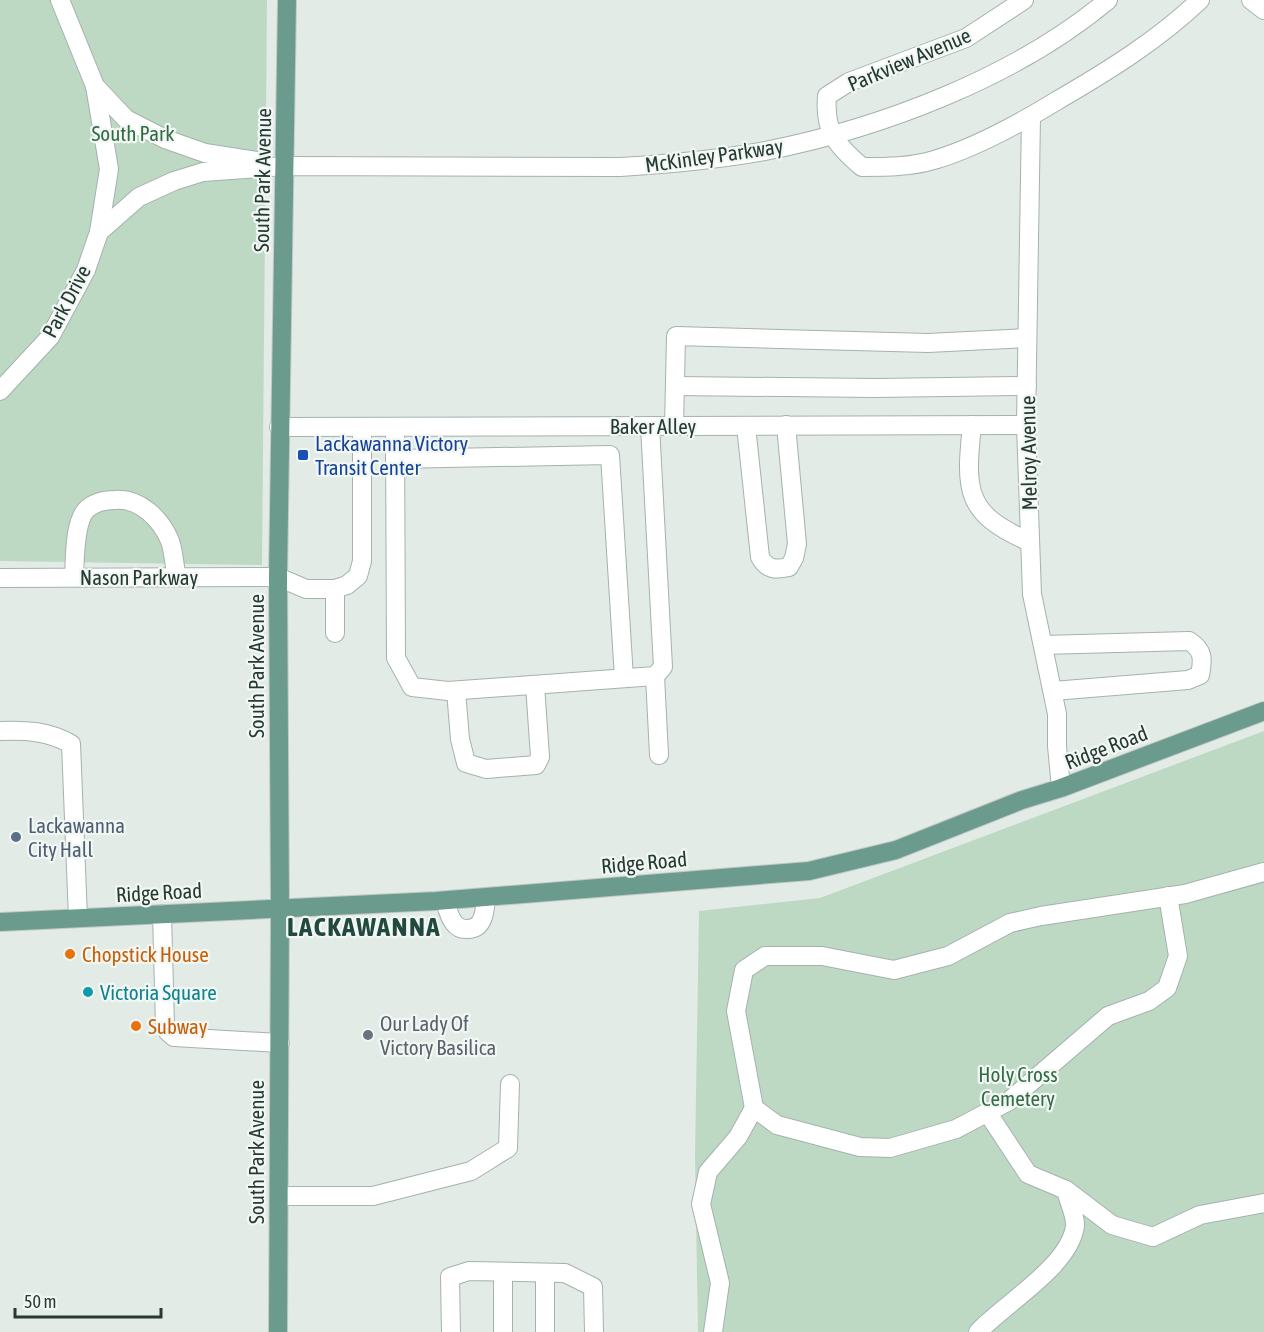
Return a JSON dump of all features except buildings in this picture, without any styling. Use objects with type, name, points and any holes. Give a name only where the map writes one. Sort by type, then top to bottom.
[{"type":"main road","name":"South Park Avenue","points":[[278,1332],[279,427],[287,0]]},
{"type":"main road","name":"Ridge Road","points":[[0,922],[445,901],[809,871],[896,850],[1022,800],[1061,788],[1264,711]]},
{"type":"street","name":"Park Drive","points":[[0,391],[50,337],[86,270],[99,232],[109,169],[94,86],[60,0]]},
{"type":"street","name":"Parkview Avenue","points":[[832,135],[826,114],[827,96],[849,82],[966,38],[1024,0]]},
{"type":"street","name":"McKinley Parkway","points":[[285,166],[620,166],[674,164],[766,151],[869,124],[994,74],[1053,40],[1108,0]]},
{"type":"street","points":[[832,135],[841,149],[862,167],[894,167],[935,160],[991,137],[1116,66],[1200,0]]},
{"type":"street","points":[[1251,0],[1264,10]]},
{"type":"street","name":"Park Drive","points":[[94,86],[126,119],[165,139],[205,153],[285,166]]},
{"type":"street","name":"Melroy Avenue","points":[[1031,116],[1026,425],[1032,594],[1057,714],[1061,788]]},
{"type":"street","name":"Park Drive","points":[[99,232],[138,197],[174,181],[203,172],[285,166]]},
{"type":"street","points":[[674,426],[676,336],[928,343],[1028,338]]},
{"type":"street","points":[[675,386],[875,388],[1027,386]]},
{"type":"street","points":[[746,426],[760,557],[765,565],[776,570],[789,567],[797,544],[786,425]]},
{"type":"street","points":[[972,425],[968,461],[970,487],[974,500],[991,521],[1030,542]]},
{"type":"street","name":"Baker Alley","points":[[279,427],[1026,425]]},
{"type":"street","points":[[650,426],[663,667],[655,676],[659,755]]},
{"type":"street","points":[[278,577],[306,589],[335,589],[347,585],[358,576],[362,561],[362,427]]},
{"type":"street","points":[[395,427],[396,658],[412,687],[456,691],[655,676]]},
{"type":"street","points":[[395,459],[610,455],[624,678]]},
{"type":"street","points":[[74,577],[78,528],[84,511],[100,501],[123,499],[141,505],[162,525],[170,543],[177,577]]},
{"type":"street","name":"Nason Parkway","points":[[0,578],[278,577]]},
{"type":"street","points":[[335,589],[335,633]]},
{"type":"street","points":[[1043,645],[1189,641],[1197,646],[1202,654],[1200,675],[1188,680],[1053,691]]},
{"type":"street","points":[[456,691],[460,739],[466,763],[486,769],[506,768],[536,765],[540,757],[535,685]]},
{"type":"street","points":[[0,730],[27,730],[55,735],[71,744],[78,918]]},
{"type":"street","points":[[713,1332],[720,1283],[701,1204],[708,1172],[738,1137],[754,1108],[736,1011],[744,970],[765,956],[822,956],[894,970],[948,956],[1010,923],[1168,896],[1264,872]]},
{"type":"street","points":[[754,1108],[777,1125],[860,1147],[890,1148],[956,1129],[1009,1101],[1108,1016],[1149,1001],[1167,988],[1179,956],[1168,896]]},
{"type":"street","points":[[445,901],[454,924],[462,929],[468,929],[479,925],[483,918],[486,897]]},
{"type":"street","points":[[162,914],[165,1026],[168,1032],[174,1037],[280,1043]]},
{"type":"street","points":[[279,1196],[374,1196],[471,1171],[508,1148],[510,1084]]},
{"type":"street","points":[[987,1112],[1028,1173],[1066,1190],[1112,1226],[1153,1237],[1200,1215],[1264,1203]]},
{"type":"street","points":[[978,1332],[992,1317],[1029,1289],[1067,1248],[1075,1225],[1066,1190]]},
{"type":"street","points":[[451,1332],[450,1277],[469,1271],[565,1273],[593,1287],[594,1332]]},
{"type":"street","points":[[503,1272],[503,1332]]},
{"type":"street","points":[[545,1273],[545,1332]]},
{"type":"green space","name":"South Park","points":[[0,0],[267,0],[262,565],[0,561]]},
{"type":"green space","name":"Holy Cross Cemetery","points":[[1264,731],[1264,1332],[698,1332],[695,1157],[699,911],[820,898]]},
{"type":"place","name":"Lackawanna Victory Transit Center","points":[[303,455]]},
{"type":"place","name":"Lackawanna City Hall","points":[[16,837]]},
{"type":"place","name":"Chopstick House","points":[[70,954]]},
{"type":"place","name":"Victoria Square","points":[[88,992]]},
{"type":"place","name":"Subway","points":[[136,1026]]},
{"type":"place","name":"Our Lady Of Victory Basilica","points":[[368,1035]]},
{"type":"district","name":"LACKAWANNA","points":[[364,926]]}]
